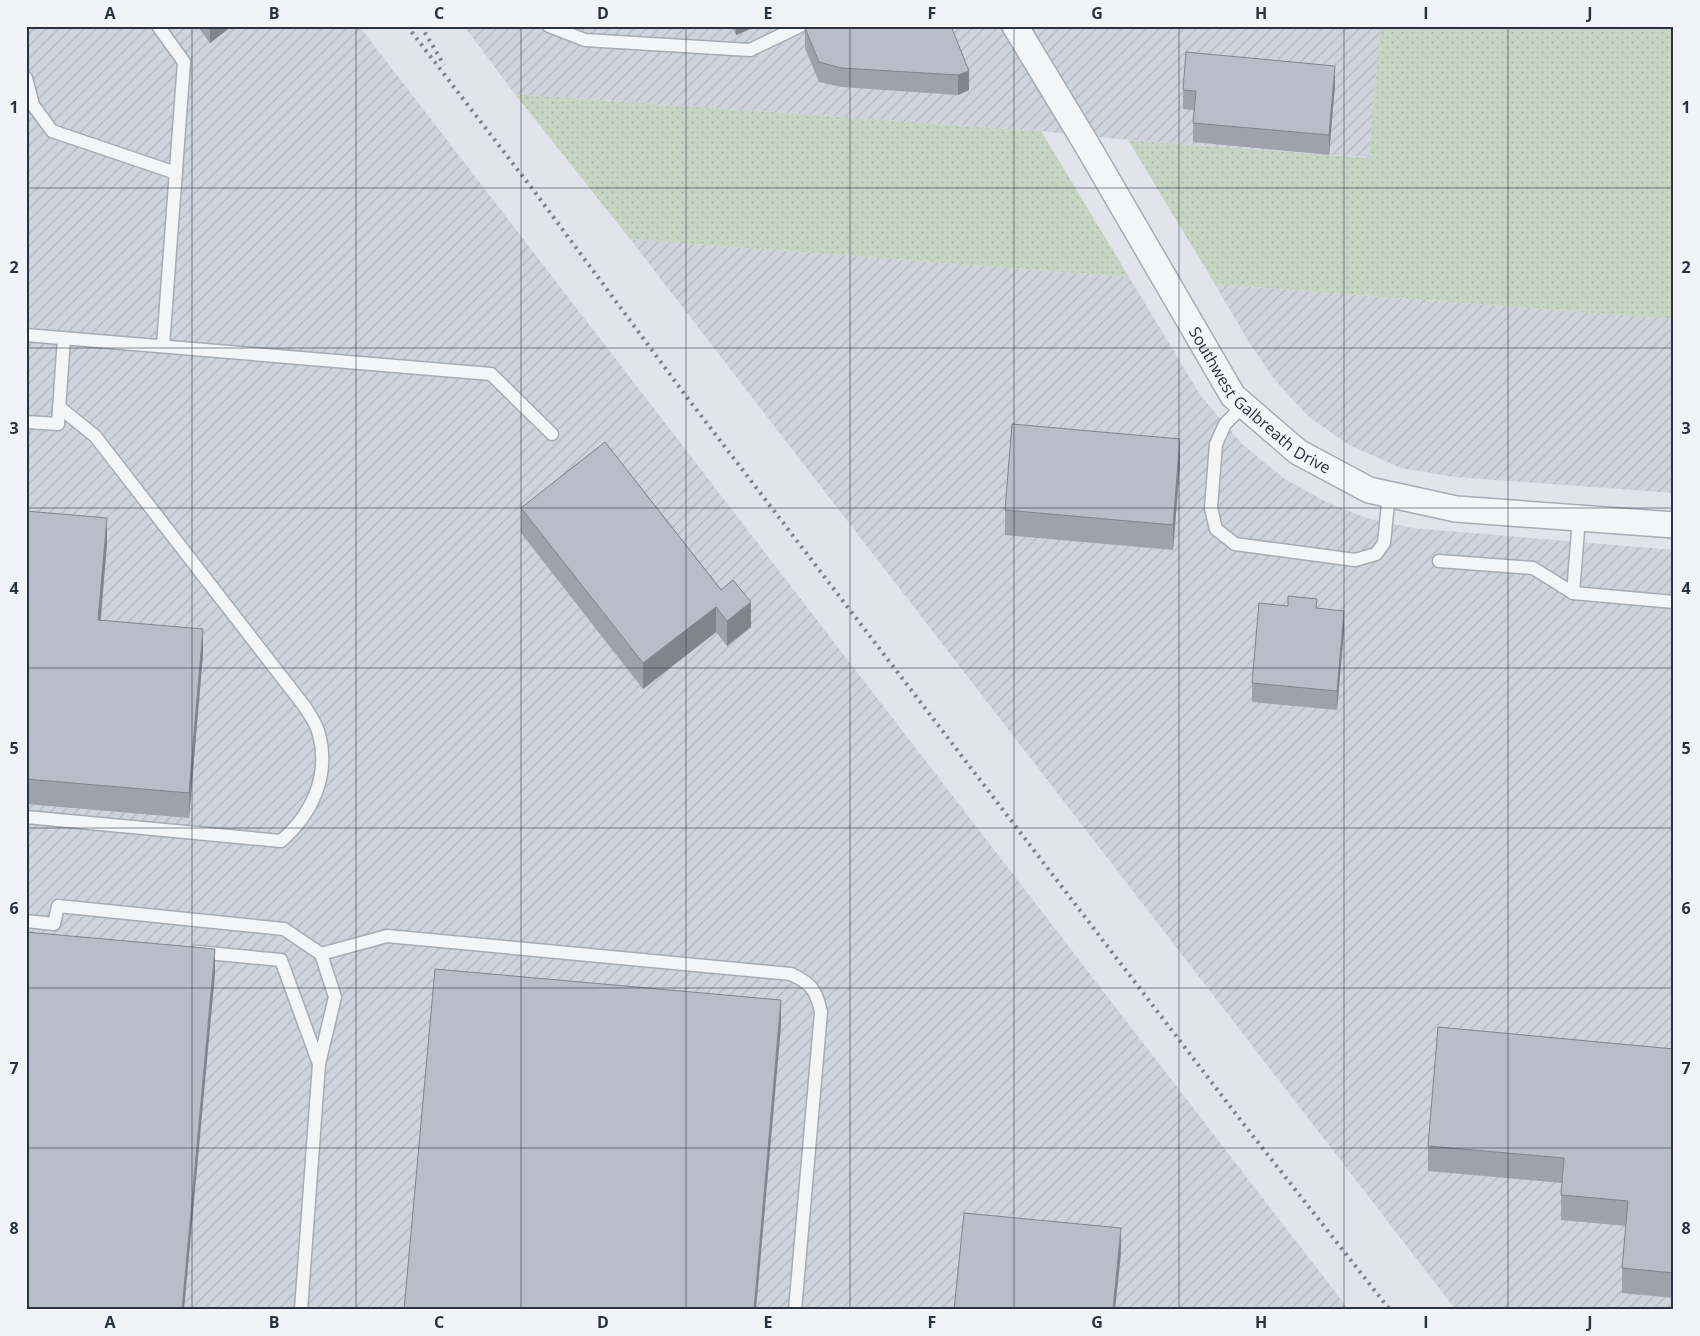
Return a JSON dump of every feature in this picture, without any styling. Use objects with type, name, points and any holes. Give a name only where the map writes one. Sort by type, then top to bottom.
[{"type":"street","name":"Southwest Galbreath Drive","points":[[1015,26],[1092,153],[1233,396],[1298,452],[1369,490],[1456,509],[1674,525]]},
{"type":"lane","points":[[158,26],[184,62],[163,346]]},
{"type":"lane","points":[[549,26],[585,40],[750,50],[800,26]]},
{"type":"lane","points":[[26,78],[33,105],[52,131],[176,173]]},
{"type":"lane","points":[[26,335],[491,374],[552,434]]},
{"type":"lane","points":[[26,422],[58,424],[64,338]]},
{"type":"lane","points":[[1244,405],[1225,424],[1216,444],[1211,508],[1216,528],[1235,544],[1355,560],[1376,554],[1384,543],[1389,494]]},
{"type":"lane","points":[[26,817],[281,841],[296,828],[314,801],[322,772],[319,734],[305,707],[95,436],[59,407]]},
{"type":"lane","points":[[1573,593],[1579,518]]},
{"type":"lane","points":[[1439,561],[1533,568],[1573,593],[1674,602]]},
{"type":"lane","points":[[56,940],[54,924],[58,906],[284,929],[321,954],[335,997],[319,1064],[301,1310]]},
{"type":"lane","points":[[26,921],[54,924]]},
{"type":"lane","points":[[321,954],[387,936],[791,974],[807,981],[817,995],[821,1012],[795,1310]]},
{"type":"lane","points":[[183,951],[282,960],[319,1064]]},
{"type":"shaded area","points":[[26,26],[359,26],[1349,1310],[26,1310]]},
{"type":"shaded area","points":[[464,26],[1618,26],[1653,178],[1128,140],[1041,131],[515,94]]},
{"type":"shaded area","points":[[630,239],[1129,277],[1201,396],[1243,445],[1285,479],[1326,502],[1367,518],[1412,528],[1674,550],[1674,1310],[1456,1310]]},
{"type":"shaded area","points":[[1215,284],[1674,319],[1674,493],[1455,477],[1401,468],[1349,445],[1309,417],[1274,379],[1245,336]]},
{"type":"green space","points":[[1380,26],[1674,26],[1674,319],[1215,284],[1128,140],[1369,158]]},
{"type":"green space","points":[[515,94],[1041,131],[1129,277],[630,239]]},
{"type":"building","points":[[810,26],[951,26],[969,71],[958,75],[841,68],[819,62],[805,28]]},
{"type":"building","points":[[1186,52],[1335,66],[1329,135],[1193,123],[1196,91],[1183,90]]},
{"type":"building","points":[[1012,424],[1180,439],[1173,525],[1005,510]]},
{"type":"building","points":[[605,442],[721,590],[733,580],[751,602],[727,621],[716,607],[643,663],[521,508]]},
{"type":"building","points":[[26,511],[107,518],[98,620],[203,629],[189,793],[26,779]]},
{"type":"building","points":[[1288,596],[1317,599],[1316,608],[1344,611],[1337,691],[1252,683],[1259,603],[1288,606]]},
{"type":"building","points":[[26,932],[215,949],[182,1310],[26,1310]]},
{"type":"building","points":[[435,969],[781,1000],[754,1310],[404,1310]]},
{"type":"building","points":[[1438,1027],[1674,1049],[1674,1273],[1622,1268],[1628,1201],[1561,1195],[1564,1158],[1428,1146]]},
{"type":"building","points":[[964,1213],[1121,1228],[1113,1310],[954,1310]]},
{"type":"railway","points":[[407,26],[534,191],[686,396],[1242,1122],[1390,1310]]},
{"type":"railway","points":[[421,26],[444,65]]}]
